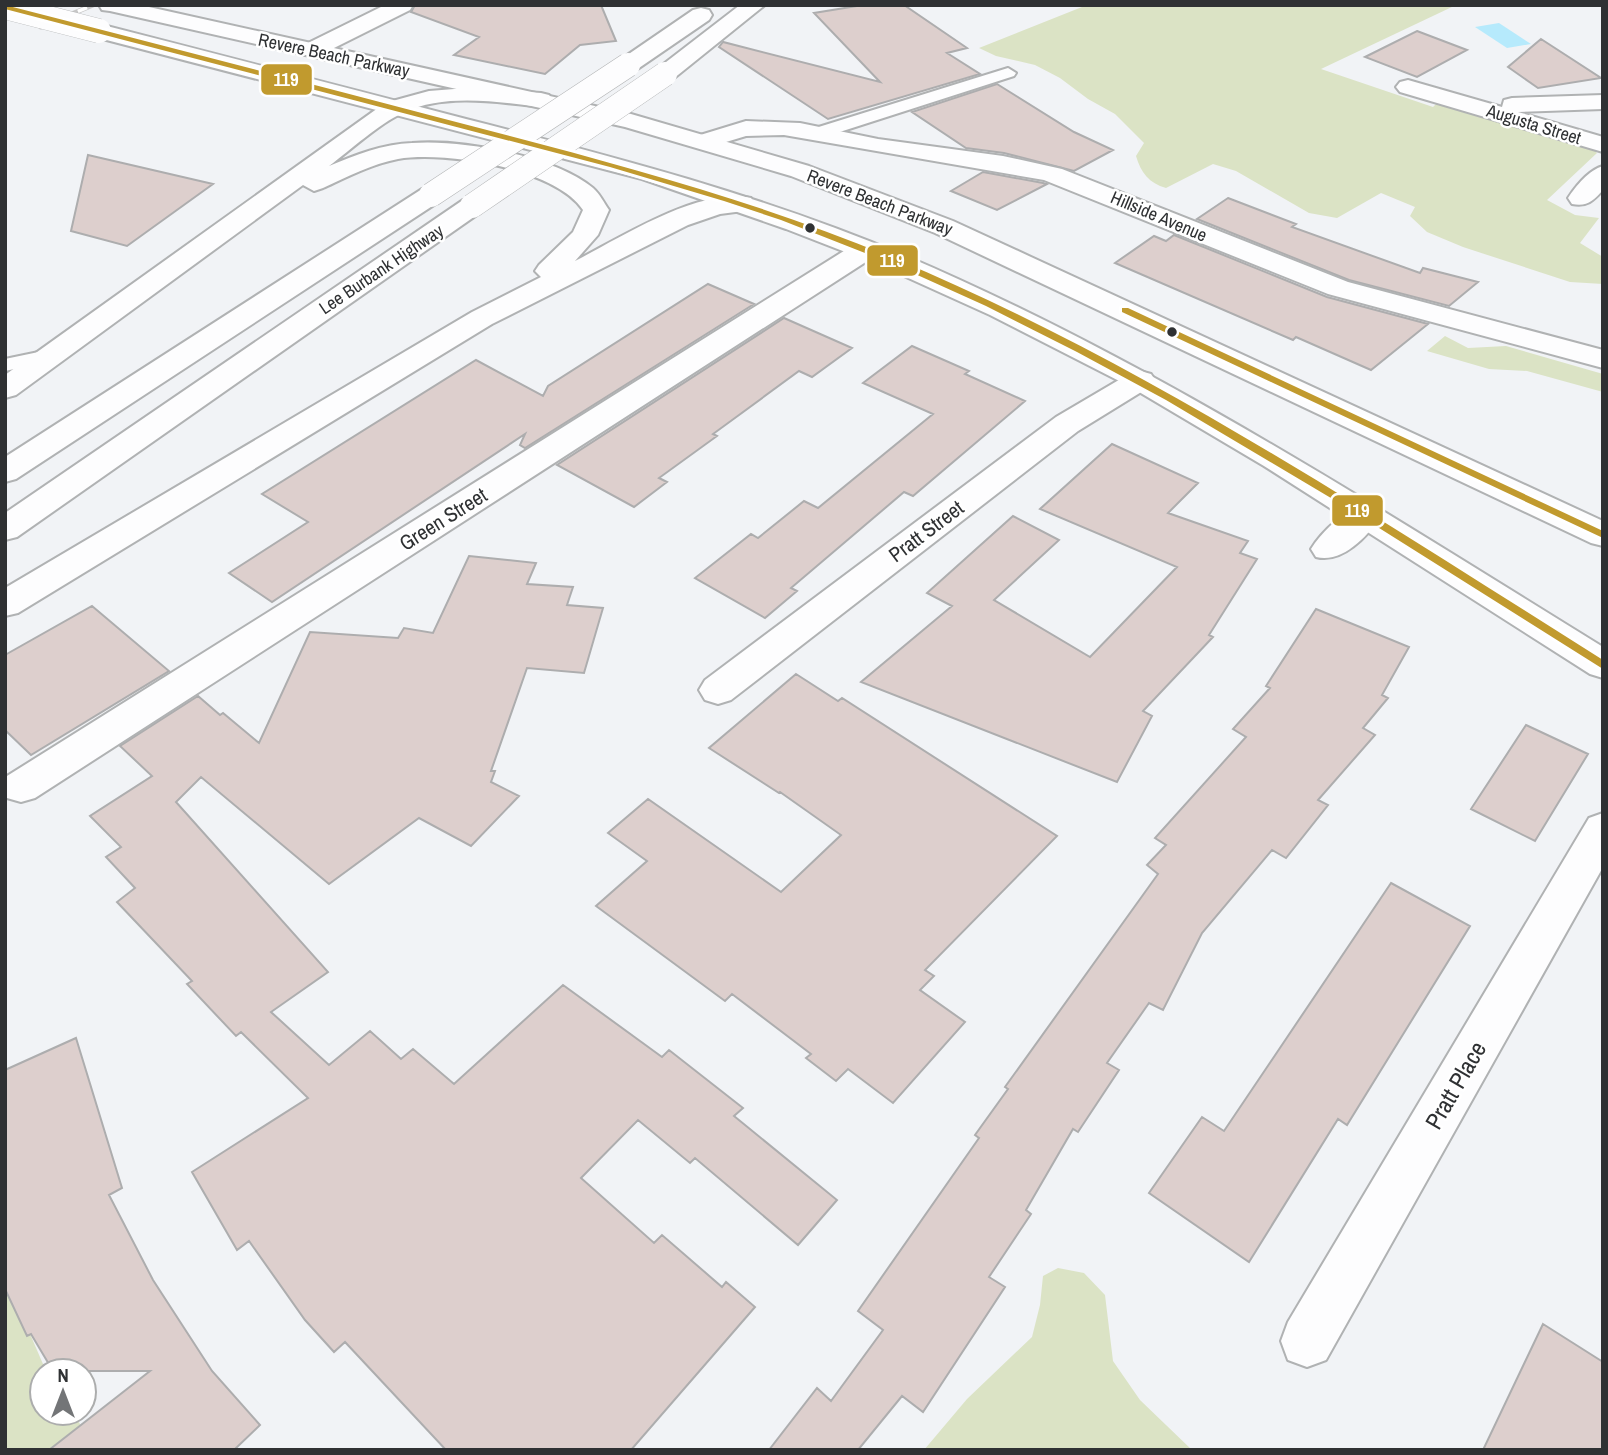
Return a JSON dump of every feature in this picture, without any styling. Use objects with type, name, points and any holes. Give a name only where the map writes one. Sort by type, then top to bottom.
[{"type":"main road","points":[[312,50],[402,5]]},
{"type":"main road","name":"Lee Burbank Highway","points":[[5,472],[431,195],[714,5]]},
{"type":"main road","name":"Lee Burbank Highway","points":[[5,529],[665,74],[754,5]]},
{"type":"main road","name":"Revere Beach Parkway","points":[[5,7],[105,18],[393,108],[625,167],[742,204],[865,250],[1000,309],[1140,380],[1365,515],[1603,665]]},
{"type":"main road","name":"Revere Beach Parkway","points":[[105,18],[149,14],[541,100],[706,141],[849,188],[956,232],[1603,536]]},
{"type":"main road","name":"Augusta Street","points":[[1408,87],[1603,145]]},
{"type":"main road","points":[[5,389],[245,217],[359,130],[393,108],[429,97],[462,94],[541,100]]},
{"type":"main road","name":"Augusta Street","points":[[1465,103],[1539,107],[1603,102]]},
{"type":"main road","name":"Hillside Avenue","points":[[706,141],[751,128],[815,134],[895,149],[1005,162],[1055,174],[1338,288],[1603,359]]},
{"type":"main road","points":[[5,604],[482,318],[551,270],[585,235],[596,210],[589,196],[582,190],[549,174],[473,154],[420,149],[383,155],[358,164],[245,217]]},
{"type":"main road","points":[[1581,198],[1603,174]]},
{"type":"main road","points":[[482,318],[679,219],[716,206],[742,204]]},
{"type":"main road","name":"Green Street","points":[[22,787],[865,250]]},
{"type":"main road","name":"Pratt Street","points":[[719,690],[1067,424],[1140,380]]},
{"type":"main road","points":[[1328,549],[1365,515]]},
{"type":"main road","name":"Pratt Place","points":[[1307,1341],[1603,830]]},
{"type":"lane","points":[[815,134],[1008,73]]},
{"type":"lane","points":[[5,365],[53,355]]},
{"type":"green space","points":[[1087,5],[1454,6],[1321,69],[1433,107],[1436,104],[1592,148],[1597,153],[1547,200],[1575,215],[1599,218],[1580,243],[1603,257],[1603,284],[1570,282],[1463,247],[1427,232],[1410,216],[1415,207],[1381,193],[1337,218],[1309,213],[1236,171],[1213,164],[1166,188],[1155,183],[1143,172],[1136,156],[1144,143],[1115,114],[1035,65],[996,56],[979,48]]},
{"type":"green space","points":[[1445,336],[1468,348],[1506,346],[1603,374],[1603,392],[1527,371],[1489,369],[1427,351]]},
{"type":"green space","points":[[1058,1268],[1084,1273],[1105,1295],[1113,1361],[1140,1400],[1192,1450],[924,1450],[967,1399],[1032,1337],[1040,1305],[1043,1276]]},
{"type":"green space","points":[[5,1276],[40,1357],[28,1357],[28,1427],[82,1427],[94,1450],[5,1450]]},
{"type":"water","points":[[1499,23],[1531,44],[1507,48],[1475,27]]},
{"type":"building","points":[[415,5],[601,5],[616,41],[580,45],[545,74],[454,55],[479,37],[411,12]]},
{"type":"building","points":[[863,5],[904,5],[967,48],[947,53],[980,74],[828,119],[719,47],[723,42],[880,82],[814,13]]},
{"type":"building","points":[[1417,31],[1467,50],[1417,77],[1365,57]]},
{"type":"building","points":[[1541,39],[1601,78],[1538,88],[1508,67]]},
{"type":"building","points":[[997,84],[1074,132],[1113,150],[1074,171],[1004,153],[966,148],[912,112]]},
{"type":"building","points":[[88,155],[213,184],[127,246],[71,231]]},
{"type":"building","points":[[983,172],[1047,184],[997,210],[951,191]]},
{"type":"building","points":[[1228,198],[1296,224],[1292,227],[1420,273],[1423,268],[1478,282],[1449,306],[1349,280],[1197,219]]},
{"type":"building","points":[[1174,235],[1327,297],[1428,324],[1371,370],[1296,337],[1293,340],[1115,263],[1154,236],[1166,241]]},
{"type":"building","points":[[708,284],[754,304],[525,448],[520,445],[525,434],[272,602],[229,573],[308,522],[262,494],[476,360],[543,396],[548,386]]},
{"type":"building","points":[[784,318],[852,348],[812,377],[799,371],[713,434],[717,436],[659,478],[667,482],[634,507],[557,465]]},
{"type":"building","points":[[912,346],[969,371],[965,374],[1025,401],[913,496],[904,492],[791,588],[797,591],[765,618],[695,578],[751,534],[758,538],[804,501],[818,508],[933,414],[863,383]]},
{"type":"building","points":[[1112,444],[1198,483],[1168,513],[1248,541],[1240,553],[1257,559],[1209,635],[1213,637],[1143,711],[1152,716],[1117,782],[861,682],[952,606],[927,593],[1013,516],[1059,540],[994,600],[1090,657],[1177,567],[1040,509]]},
{"type":"building","points":[[469,556],[536,563],[527,584],[573,587],[567,605],[603,608],[584,673],[527,668],[491,771],[495,771],[491,782],[519,796],[471,846],[419,818],[329,884],[201,777],[176,802],[328,972],[271,1012],[329,1065],[370,1031],[401,1059],[413,1049],[454,1084],[563,985],[662,1057],[669,1050],[743,1108],[734,1116],[837,1200],[798,1245],[695,1158],[690,1163],[638,1120],[581,1178],[654,1243],[662,1235],[722,1287],[726,1282],[755,1307],[631,1450],[446,1450],[345,1342],[334,1352],[305,1320],[249,1241],[237,1250],[192,1172],[308,1098],[241,1032],[236,1036],[187,984],[192,981],[117,902],[135,888],[106,857],[121,847],[90,816],[152,776],[120,746],[198,696],[259,743],[310,632],[398,638],[404,628],[433,633]]},
{"type":"building","points":[[92,606],[169,671],[31,755],[5,730],[5,655]]},
{"type":"building","points":[[1316,609],[1409,647],[1382,695],[1388,698],[1363,728],[1375,735],[1318,800],[1328,805],[1286,858],[1272,850],[1202,933],[1163,1010],[1149,1003],[1107,1063],[1119,1070],[1078,1132],[1073,1129],[1026,1210],[1031,1214],[989,1277],[1005,1287],[923,1412],[902,1396],[858,1450],[769,1450],[817,1388],[831,1401],[883,1330],[858,1311],[979,1138],[975,1135],[1008,1089],[1005,1087],[1158,874],[1147,865],[1166,845],[1155,838],[1246,737],[1233,729],[1270,688],[1266,686]]},
{"type":"building","points":[[796,674],[838,701],[842,698],[1057,836],[925,970],[934,976],[920,990],[965,1022],[893,1103],[848,1069],[836,1081],[806,1058],[811,1054],[732,994],[725,1001],[596,906],[647,861],[608,833],[648,799],[781,892],[841,835],[780,792],[709,748]]},
{"type":"building","points":[[1526,725],[1588,754],[1535,841],[1471,809]]},
{"type":"building","points":[[1391,883],[1470,926],[1347,1125],[1338,1119],[1249,1262],[1149,1193],[1202,1117],[1224,1131]]},
{"type":"building","points":[[76,1038],[122,1188],[109,1195],[153,1280],[212,1371],[260,1425],[234,1450],[49,1450],[78,1427],[98,1427],[98,1412],[150,1371],[98,1371],[98,1357],[45,1357],[31,1334],[27,1336],[5,1289],[5,1070]]},
{"type":"building","points":[[1543,1324],[1603,1362],[1603,1450],[1483,1450]]},
{"type":"railway","points":[[5,8],[15,5]]},
{"type":"railway","points":[[41,27],[93,5]]},
{"type":"transit line","name":"119","points":[[5,7],[612,165],[784,219],[896,262],[989,304],[1169,399],[1344,502],[1603,665]]},
{"type":"transit line","name":"119","points":[[1125,310],[1603,535]]}]
